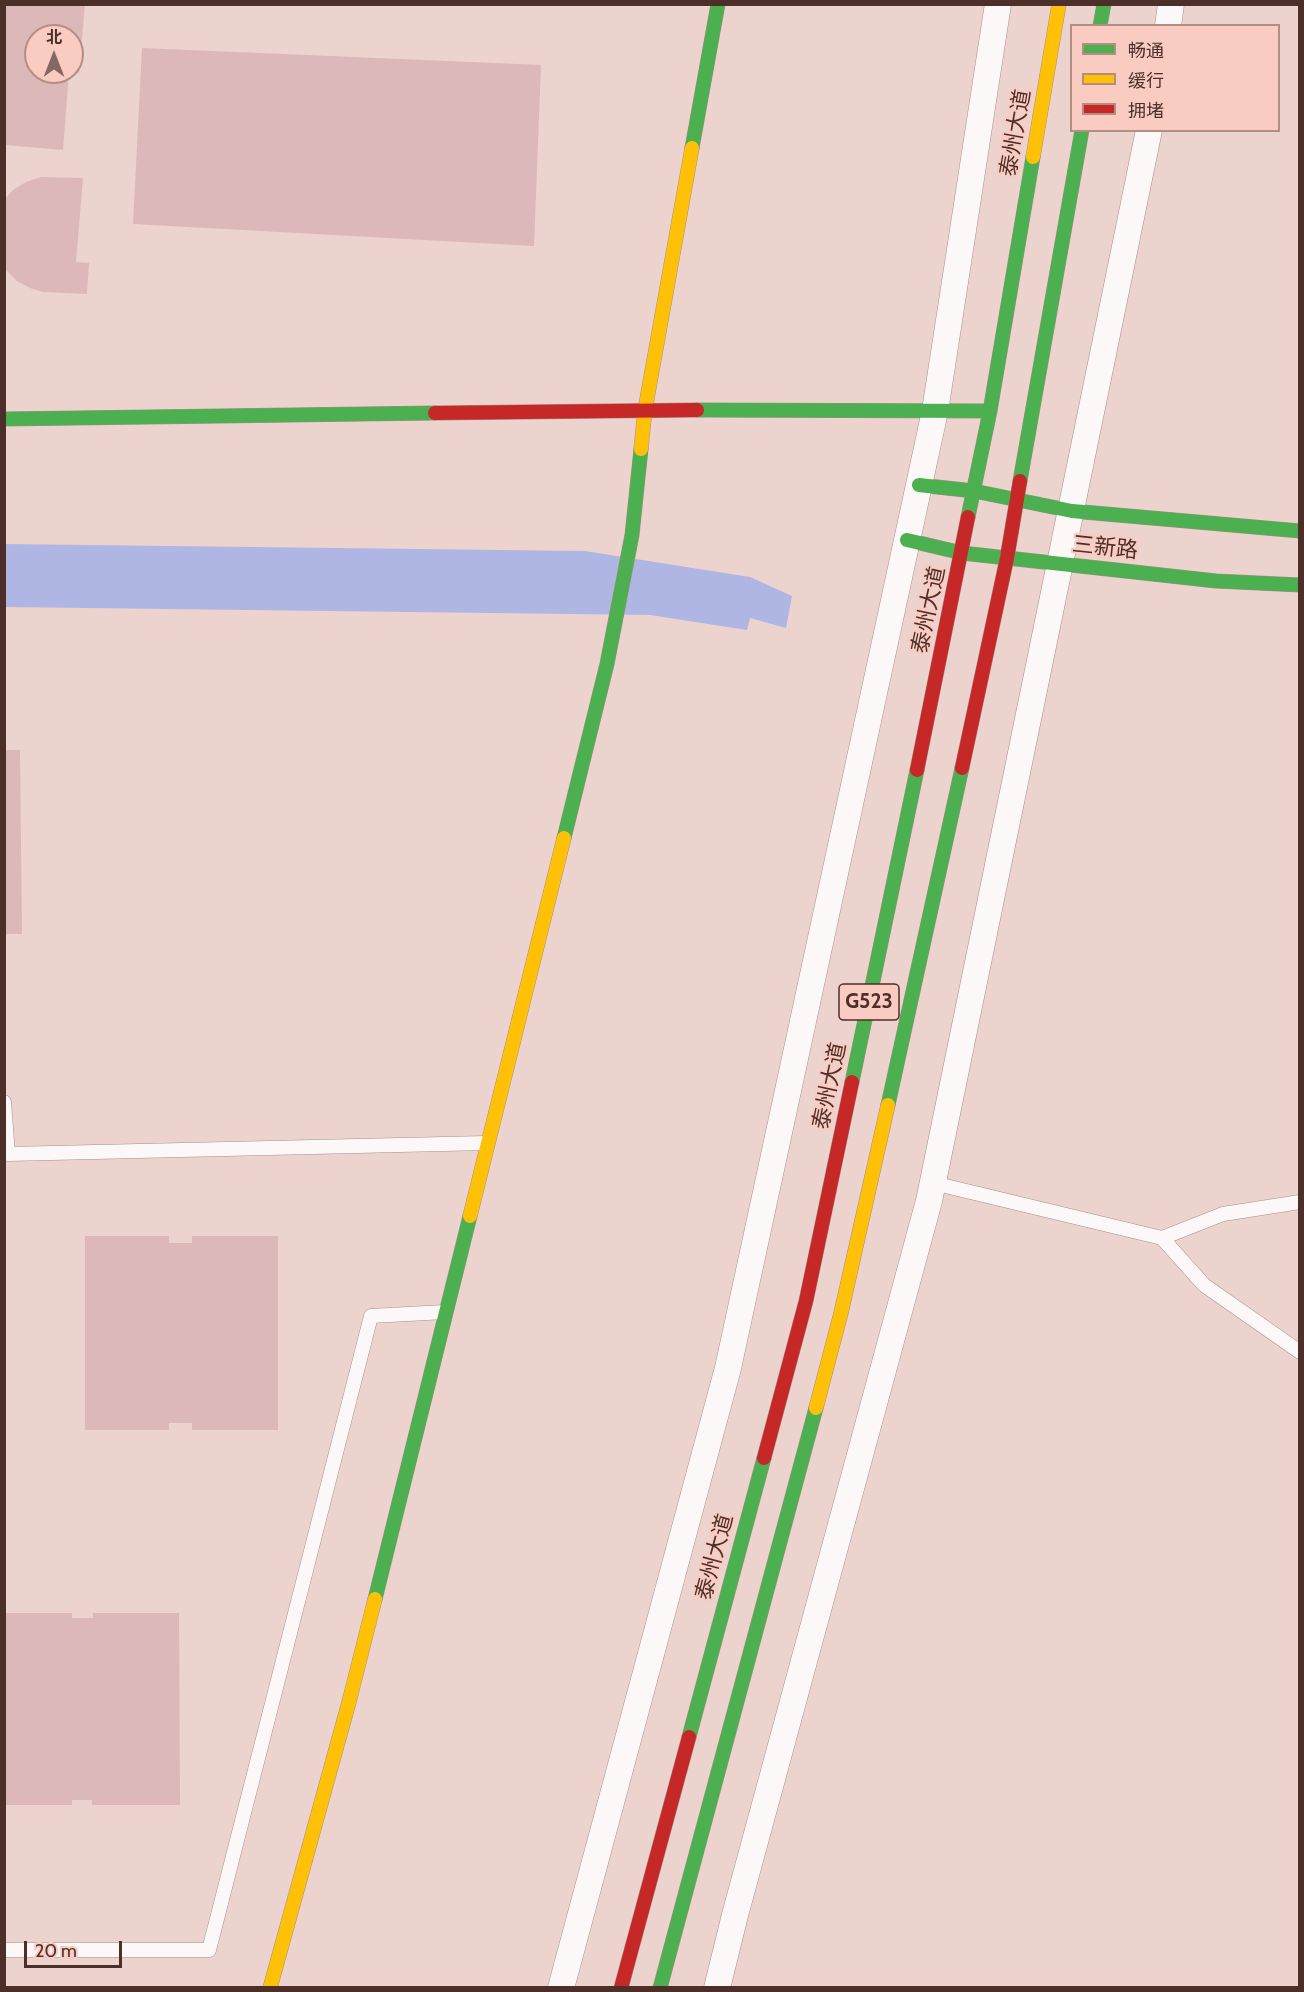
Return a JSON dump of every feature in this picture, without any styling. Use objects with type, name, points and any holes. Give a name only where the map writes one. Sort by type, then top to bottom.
[{"type":"main road","points":[[270,1988],[349,1702],[607,664],[632,535],[645,410],[718,4]]},
{"type":"main road","name":"泰州大道","points":[[621,1988],[806,1301],[990,411],[1059,4]]},
{"type":"main road","points":[[1100,24],[1104,4]]},
{"type":"main road","name":"G523","points":[[660,1988],[841,1313],[934,902],[1007,558],[1082,132]]},
{"type":"main road","points":[[4,419],[645,410],[990,411]]},
{"type":"main road","name":"三新路","points":[[919,485],[974,491],[1072,511],[1299,531]]},
{"type":"main road","name":"三新路","points":[[907,540],[962,553],[1216,581],[1299,585]]},
{"type":"street","points":[[561,1988],[728,1368],[935,411],[998,4]]},
{"type":"street","points":[[1168,24],[1171,4]]},
{"type":"street","points":[[717,1988],[933,1183],[1149,132]]},
{"type":"lane","points":[[4,1102],[6,1155],[487,1143]]},
{"type":"lane","points":[[933,1183],[1162,1238],[1204,1285],[1299,1352]]},
{"type":"lane","points":[[1162,1238],[1223,1214],[1299,1202]]},
{"type":"lane","points":[[4,1950],[209,1950],[371,1316],[445,1312]]},
{"type":"water","points":[[5,544],[585,551],[750,577],[792,596],[786,628],[750,618],[747,630],[650,615],[5,607]]},
{"type":"building","points":[[5,4],[85,4],[83,24],[24,24],[24,84],[68,84],[63,150],[5,145]]},
{"type":"building","points":[[142,48],[541,65],[534,246],[133,224]]},
{"type":"building","points":[[41,177],[83,178],[76,262],[89,263],[87,294],[43,292],[30,288],[17,281],[4,268],[4,200],[13,190]]},
{"type":"building","points":[[4,750],[20,750],[22,934],[4,934]]},
{"type":"building","points":[[85,1236],[169,1236],[169,1243],[192,1243],[192,1236],[278,1236],[278,1430],[192,1430],[192,1423],[169,1423],[169,1430],[85,1430]]},
{"type":"building","points":[[4,1613],[72,1613],[72,1618],[93,1618],[93,1613],[179,1613],[180,1805],[92,1805],[92,1800],[72,1800],[72,1805],[4,1805]]},
{"type":"traffic: fast","points":[[692,148],[718,4]]},
{"type":"traffic: fast","points":[[1100,24],[1104,4]]},
{"type":"traffic: fast","points":[[1020,481],[1082,132]]},
{"type":"traffic: fast","points":[[968,517],[990,411],[1033,157]]},
{"type":"traffic: fast","points":[[697,410],[990,411]]},
{"type":"traffic: fast","points":[[4,419],[435,413]]},
{"type":"traffic: fast","points":[[564,838],[607,664],[632,535],[641,449]]},
{"type":"traffic: fast","points":[[919,485],[974,491],[1072,511],[1300,531]]},
{"type":"traffic: fast","points":[[907,540],[962,553],[1216,581],[1300,585]]},
{"type":"traffic: fast","points":[[888,1105],[962,768]]},
{"type":"traffic: fast","points":[[852,1082],[917,770]]},
{"type":"traffic: fast","points":[[375,1599],[470,1216]]},
{"type":"traffic: fast","points":[[660,1988],[816,1408]]},
{"type":"traffic: fast","points":[[689,1737],[764,1458]]},
{"type":"traffic: slow","points":[[1033,157],[1059,4]]},
{"type":"traffic: slow","points":[[641,449],[645,410],[692,148]]},
{"type":"traffic: slow","points":[[470,1216],[564,838]]},
{"type":"traffic: slow","points":[[816,1408],[841,1313],[888,1105]]},
{"type":"traffic: slow","points":[[270,1988],[375,1599]]},
{"type":"traffic: jam","points":[[435,413],[697,410]]},
{"type":"traffic: jam","points":[[962,768],[1007,558],[1020,481]]},
{"type":"traffic: jam","points":[[917,770],[968,517]]},
{"type":"traffic: jam","points":[[764,1458],[806,1301],[852,1082]]},
{"type":"traffic: jam","points":[[621,1988],[689,1737]]}]
